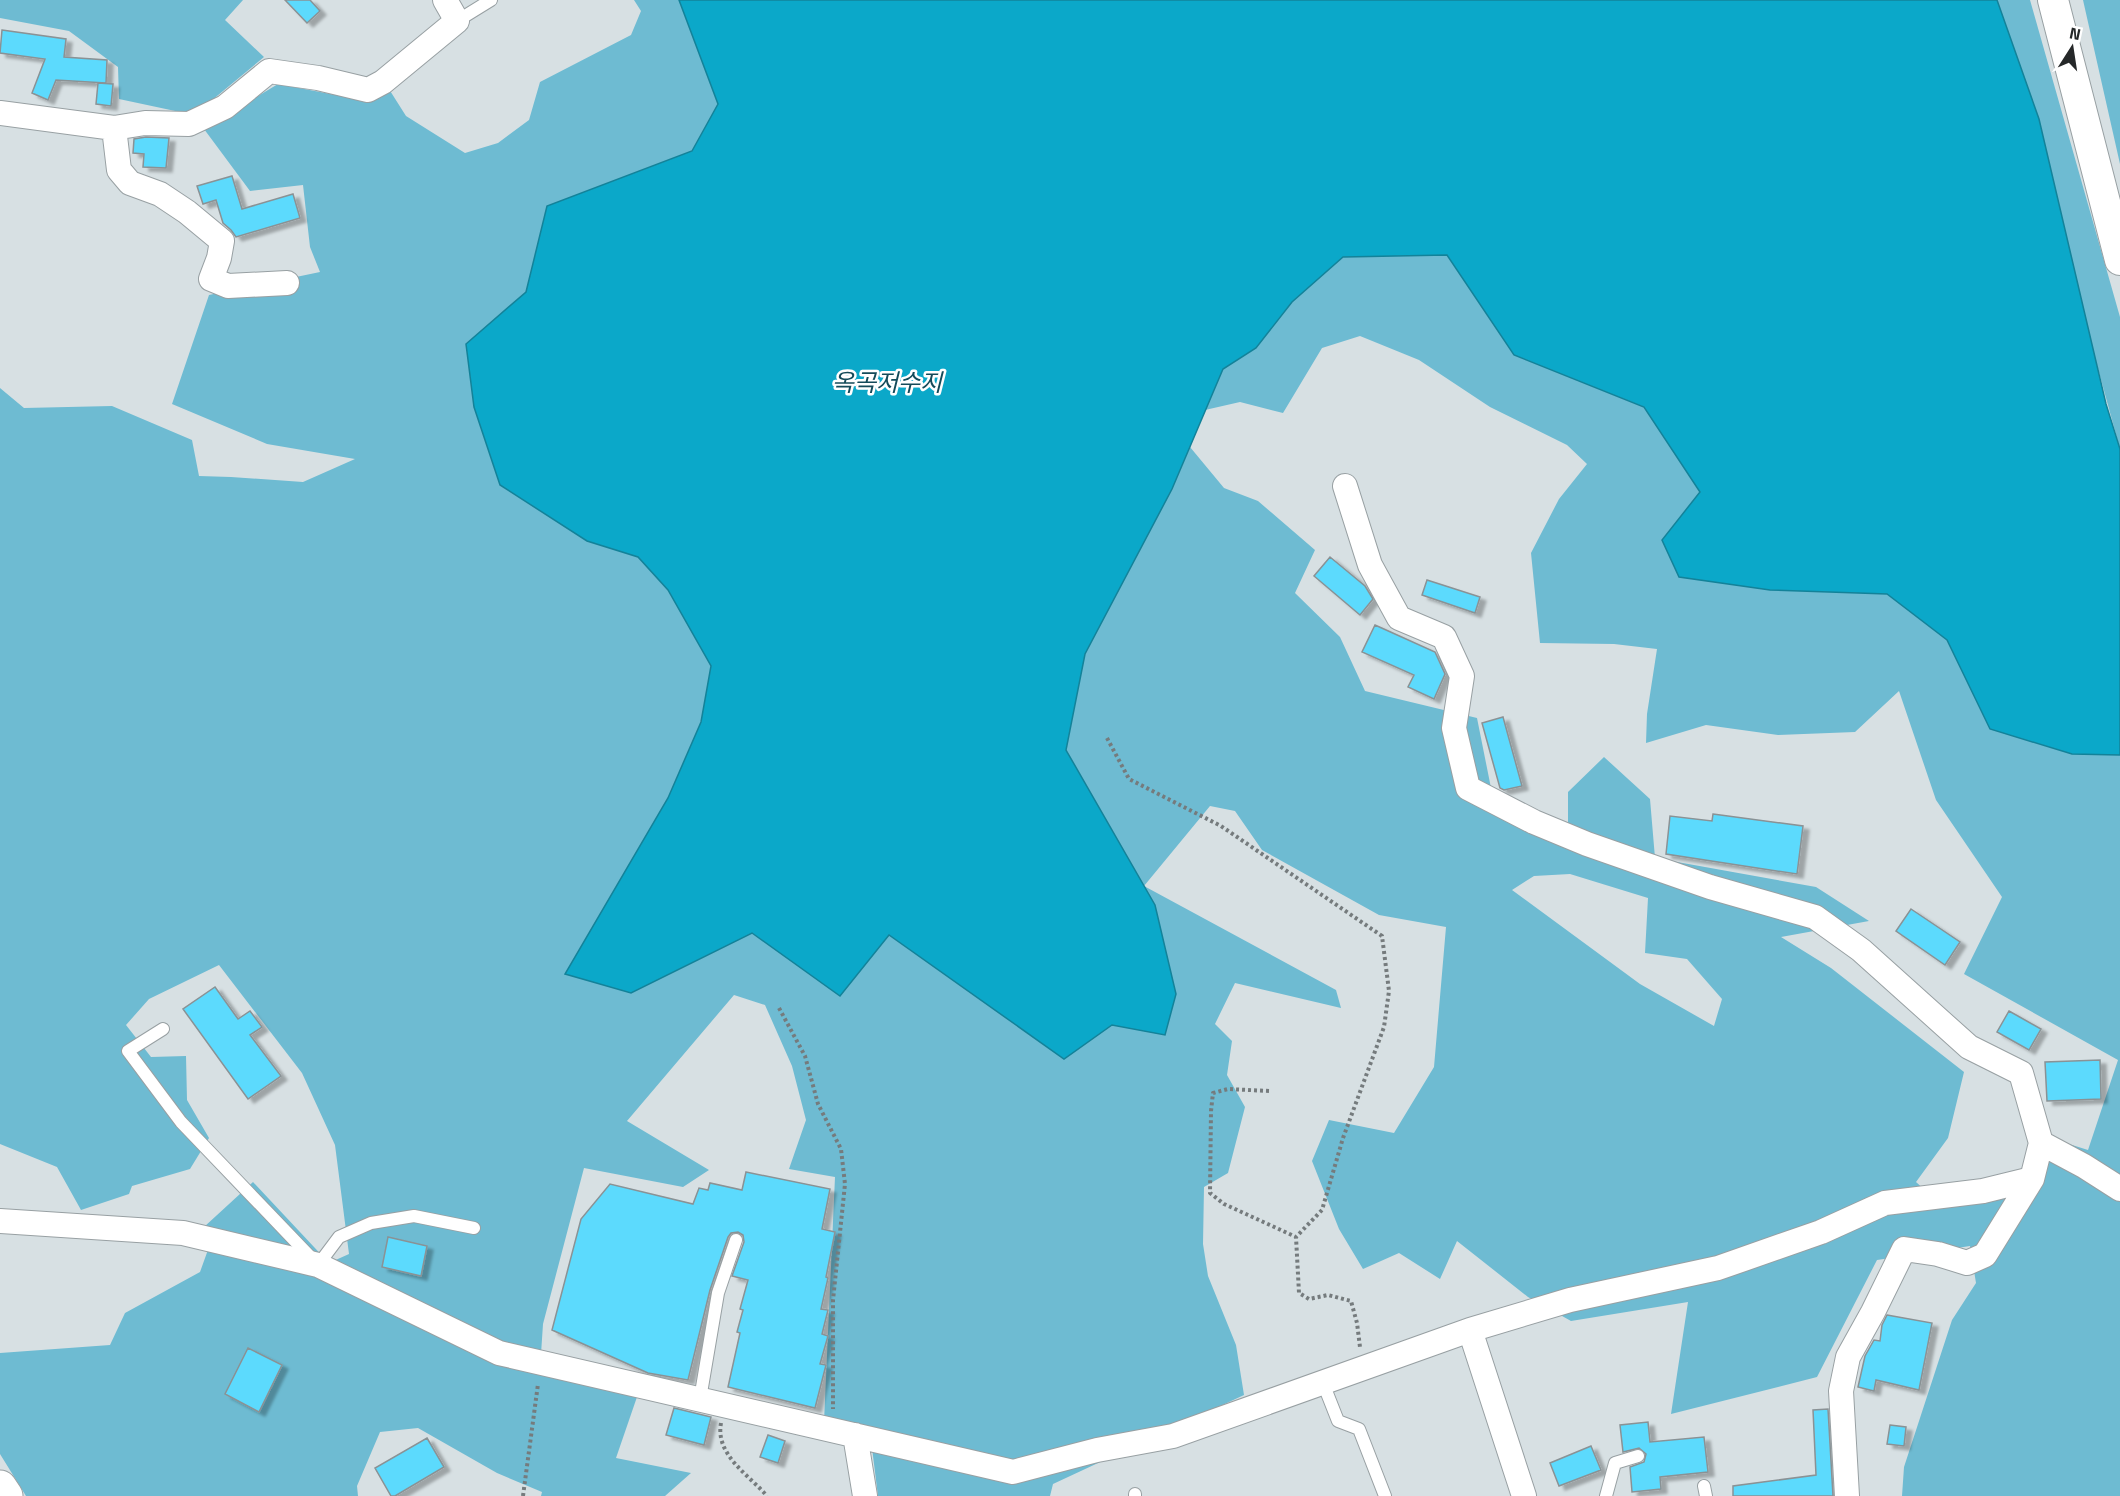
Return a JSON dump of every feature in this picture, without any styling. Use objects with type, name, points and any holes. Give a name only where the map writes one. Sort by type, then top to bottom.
[{"type":"highway","points":[[0,1487],[6,1496]]},
{"type":"street","points":[[2053,0],[2120,260]]},
{"type":"street","points":[[0,113],[114,128],[145,123],[189,124],[225,107],[269,71],[318,78],[368,90],[383,82],[449,6]]},
{"type":"street","points":[[114,128],[119,170],[130,183],[160,194],[187,212],[222,241],[219,258],[211,279],[228,286],[287,283]]},
{"type":"street","points":[[1345,486],[1370,565],[1399,618],[1444,638],[1462,676],[1454,728],[1468,788],[1534,822],[1587,844],[1710,887],[1815,916],[1861,950],[1969,1047],[2021,1073],[2041,1143],[2032,1179],[1985,1255],[1967,1263],[1938,1254],[1904,1250],[1848,1357],[1841,1391],[1847,1496]]},
{"type":"street","points":[[2041,1143],[2120,1189]]},
{"type":"street","points":[[0,1221],[183,1233],[318,1265],[500,1353],[1013,1472],[1097,1450],[1173,1437],[1470,1330],[1570,1300],[1718,1268],[1821,1232],[1885,1203],[1983,1191],[2032,1179]]},
{"type":"street","points":[[1470,1330],[1524,1496]]},
{"type":"street","points":[[844,1433],[865,1496]]},
{"type":"lane","points":[[449,6],[491,0]]},
{"type":"lane","points":[[163,1029],[128,1051],[181,1122],[318,1265],[339,1237],[371,1223],[414,1216],[474,1228]]},
{"type":"lane","points":[[700,1399],[718,1293],[736,1240]]},
{"type":"lane","points":[[1323,1383],[1338,1421],[1359,1430],[1386,1496]]},
{"type":"lane","points":[[1606,1496],[1615,1463],[1638,1456]]},
{"type":"path","points":[[1107,738],[1129,779],[1221,826],[1382,936],[1389,991],[1384,1027],[1343,1138],[1322,1210],[1296,1237],[1299,1293],[1309,1299],[1328,1295],[1351,1301],[1357,1323],[1363,1369]]},
{"type":"path","points":[[779,1008],[805,1056],[818,1104],[841,1149],[845,1185],[833,1300],[844,1433]]},
{"type":"path","points":[[1269,1091],[1228,1089],[1213,1093],[1210,1193],[1224,1204],[1296,1237]]},
{"type":"path","points":[[523,1496],[541,1362]]},
{"type":"path","points":[[724,1405],[719,1433],[729,1458],[767,1496]]},
{"type":"shaded area","points":[[0,0],[243,0],[225,20],[264,57],[194,115],[119,99],[118,67],[69,31],[0,18]]},
{"type":"shaded area","points":[[634,0],[679,0],[718,104],[692,151],[548,206],[526,292],[466,344],[474,407],[500,485],[587,541],[638,557],[668,590],[711,666],[701,722],[668,798],[566,974],[631,993],[752,933],[840,996],[889,935],[1064,1059],[1155,905],[1144,886],[1336,990],[1341,1008],[1235,983],[1215,1024],[1232,1041],[1227,1075],[1245,1107],[1228,1173],[1204,1187],[1203,1244],[1208,1276],[1236,1345],[1244,1395],[1053,1484],[1050,1496],[878,1496],[870,1432],[824,1422],[835,1177],[789,1169],[806,1120],[792,1066],[765,1005],[734,995],[627,1121],[709,1170],[683,1187],[584,1168],[543,1324],[541,1354],[638,1394],[616,1458],[691,1473],[665,1496],[541,1496],[542,1492],[497,1473],[418,1428],[380,1432],[357,1486],[358,1496],[26,1496],[0,1454],[0,1353],[110,1345],[125,1313],[200,1272],[209,1247],[204,1227],[253,1182],[329,1263],[349,1254],[335,1145],[302,1073],[219,965],[149,999],[126,1025],[151,1057],[186,1056],[187,1100],[209,1138],[190,1169],[132,1186],[129,1194],[81,1210],[57,1167],[0,1144],[0,388],[24,408],[112,406],[192,440],[199,476],[303,482],[355,459],[267,444],[172,404],[209,295],[320,272],[310,247],[303,185],[250,191],[204,129],[278,84],[341,96],[387,86],[406,116],[465,153],[498,143],[529,120],[540,82],[631,35],[641,11]]},
{"type":"shaded area","points":[[1997,0],[2030,0],[2120,317],[2120,449]]},
{"type":"shaded area","points":[[2083,0],[2120,0],[2120,164]]},
{"type":"shaded area","points":[[1447,255],[1514,355],[1644,407],[1700,492],[1662,540],[1770,590],[1887,594],[1947,640],[1991,729],[2072,754],[2120,755],[2120,1496],[1902,1496],[1904,1467],[1952,1320],[1976,1283],[1970,1246],[1877,1260],[1817,1377],[1671,1414],[1688,1302],[1571,1321],[1528,1297],[1457,1241],[1440,1279],[1399,1253],[1363,1269],[1339,1229],[1312,1161],[1329,1120],[1394,1133],[1434,1067],[1446,927],[1379,915],[1262,850],[1235,811],[1210,806],[1144,886],[1066,750],[1085,654],[1172,489],[1190,447],[1224,488],[1258,501],[1315,550],[1295,593],[1340,637],[1365,691],[1477,718],[1492,793],[1568,824],[1568,792],[1604,757],[1650,799],[1655,858],[1816,887],[1869,921],[1781,937],[1831,968],[1964,1072],[1948,1138],[1916,1182],[1927,1192],[2026,1175],[2053,1139],[2088,1150],[2118,1060],[1964,974],[2002,897],[1936,800],[1899,691],[1855,732],[1778,735],[1706,725],[1646,743],[1647,714],[1657,649],[1614,644],[1540,643],[1531,553],[1559,499],[1587,464],[1567,445],[1490,407],[1419,360],[1360,336],[1322,348],[1283,413],[1240,402],[1205,410],[1223,369],[1256,348],[1292,302],[1342,257]],"holes":[[[1570,874],[1648,898],[1645,953],[1687,959],[1722,999],[1714,1026],[1640,984],[1512,890],[1534,876]]]},
{"type":"water","name":"옥곡저수지","points":[[679,0],[1997,0],[2039,119],[2106,404],[2120,449],[2120,755],[2072,754],[1990,729],[1947,640],[1887,594],[1770,590],[1679,577],[1662,540],[1700,492],[1644,407],[1514,355],[1447,255],[1343,257],[1292,302],[1256,348],[1223,369],[1172,489],[1085,654],[1066,750],[1155,905],[1176,994],[1165,1035],[1112,1025],[1064,1059],[889,935],[840,996],[752,933],[631,993],[565,974],[668,798],[701,722],[711,666],[668,590],[638,557],[587,541],[500,485],[474,407],[466,344],[526,292],[547,206],[692,151],[718,104]]},
{"type":"building","points":[[285,0],[310,0],[320,11],[307,23]]},
{"type":"building","points":[[2,30],[66,39],[64,57],[107,60],[106,83],[56,80],[48,100],[32,93],[45,59],[0,53]]},
{"type":"building","points":[[98,83],[113,84],[111,106],[96,104]]},
{"type":"building","points":[[169,138],[166,168],[143,167],[144,154],[133,153],[134,139]]},
{"type":"building","points":[[232,176],[242,209],[293,194],[300,218],[236,237],[223,223],[216,200],[203,204],[197,186]]},
{"type":"building","points":[[1330,557],[1365,586],[1373,599],[1360,615],[1314,576]]},
{"type":"building","points":[[1427,580],[1480,597],[1475,613],[1422,595]]},
{"type":"building","points":[[1375,625],[1435,652],[1445,674],[1434,699],[1408,687],[1414,675],[1362,652]]},
{"type":"building","points":[[1503,717],[1522,786],[1504,790],[1500,788],[1482,723]]},
{"type":"building","points":[[1713,814],[1803,826],[1797,874],[1666,854],[1670,816],[1712,821]]},
{"type":"building","points":[[1911,909],[1960,942],[1945,965],[1896,931]]},
{"type":"building","points":[[215,987],[238,1019],[250,1011],[262,1027],[250,1035],[281,1076],[248,1099],[183,1009]]},
{"type":"building","points":[[2009,1011],[2041,1029],[2029,1050],[1997,1032]]},
{"type":"building","points":[[2100,1060],[2101,1099],[2047,1101],[2045,1062]]},
{"type":"building","points":[[746,1172],[830,1189],[822,1229],[835,1232],[821,1309],[828,1310],[822,1334],[828,1336],[820,1364],[826,1365],[815,1408],[728,1387],[740,1333],[737,1332],[743,1310],[740,1309],[748,1280],[732,1276],[744,1242],[743,1235],[738,1232],[731,1233],[728,1237],[710,1290],[688,1380],[648,1373],[552,1330],[581,1219],[610,1184],[693,1204],[699,1188],[708,1190],[710,1183],[742,1190]]},
{"type":"building","points":[[388,1237],[427,1246],[421,1276],[382,1267]]},
{"type":"building","points":[[1887,1315],[1932,1323],[1919,1390],[1876,1380],[1874,1391],[1858,1387],[1865,1356],[1874,1340],[1880,1341],[1882,1325]]},
{"type":"building","points":[[248,1348],[282,1365],[259,1412],[225,1394]]},
{"type":"building","points":[[674,1408],[711,1417],[704,1445],[666,1435]]},
{"type":"building","points":[[1828,1409],[1833,1496],[1733,1496],[1733,1486],[1816,1475],[1813,1410]]},
{"type":"building","points":[[1648,1422],[1650,1442],[1704,1437],[1708,1472],[1660,1477],[1661,1489],[1632,1492],[1630,1467],[1644,1462],[1646,1454],[1639,1448],[1623,1452],[1620,1425]]},
{"type":"building","points":[[1890,1425],[1906,1427],[1904,1446],[1887,1444]]},
{"type":"building","points":[[768,1435],[785,1441],[778,1463],[760,1457]]},
{"type":"building","points":[[427,1438],[444,1467],[395,1496],[391,1496],[375,1468]]},
{"type":"building","points":[[1591,1446],[1601,1470],[1559,1486],[1550,1463]]}]
